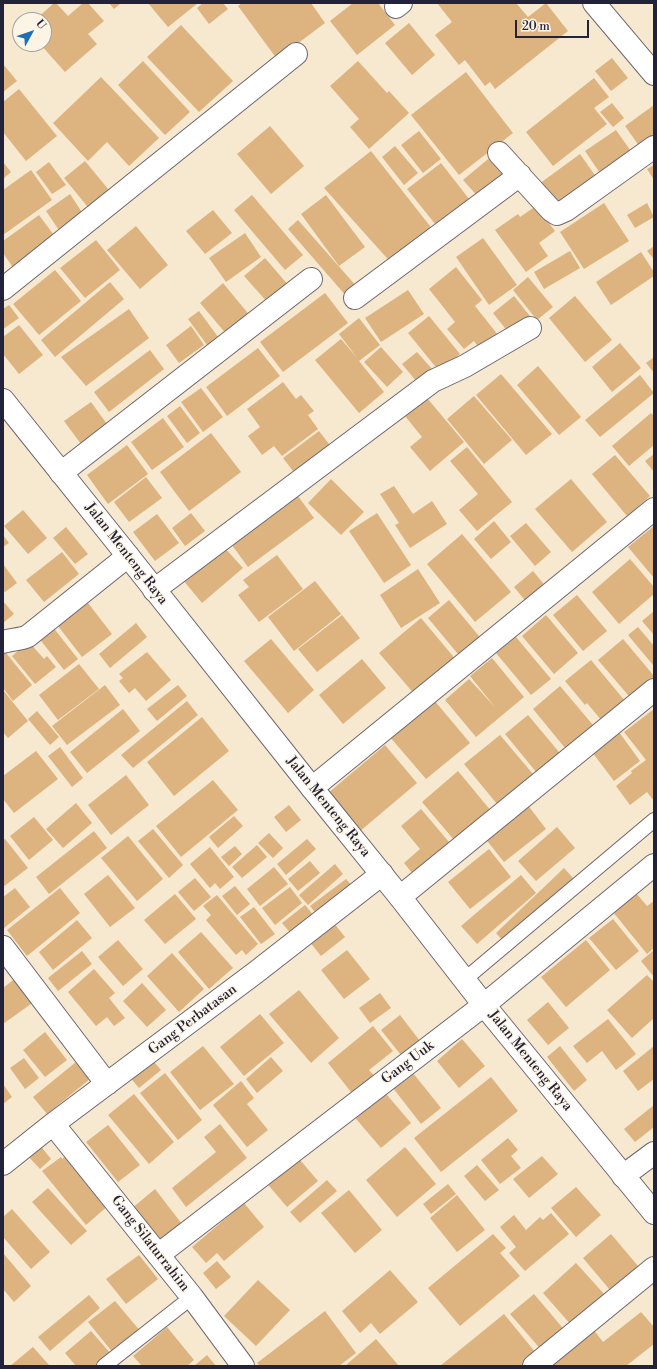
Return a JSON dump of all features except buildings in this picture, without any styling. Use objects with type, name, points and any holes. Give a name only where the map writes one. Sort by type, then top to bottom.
[{"type":"street","points":[[594,3],[654,74]]},
{"type":"street","points":[[3,289],[296,54]]},
{"type":"street","points":[[499,153],[557,214],[566,210],[654,147]]},
{"type":"street","points":[[355,298],[520,176]]},
{"type":"street","points":[[61,473],[311,278]]},
{"type":"street","points":[[154,590],[433,381],[465,366],[530,328]]},
{"type":"street","name":"Jalan Menteng Raya","points":[[3,400],[382,874],[484,1005],[654,1213]]},
{"type":"street","points":[[312,788],[654,509]]},
{"type":"street","points":[[3,642],[28,636],[128,556]]},
{"type":"street","points":[[400,897],[654,690]]},
{"type":"street","name":"Gang Uuk","points":[[158,1255],[484,1005],[654,865]]},
{"type":"street","name":"Gang Perbatasan","points":[[3,1164],[53,1124],[256,973],[382,874]]},
{"type":"street","points":[[3,947],[106,1084]]},
{"type":"street","name":"Gang Silaturrahim","points":[[53,1124],[192,1298],[243,1366]]},
{"type":"street","points":[[623,1176],[654,1153]]},
{"type":"street","points":[[534,1366],[654,1268]]},
{"type":"lane","points":[[464,980],[654,820]]},
{"type":"lane","points":[[104,1366],[192,1298]]}]
